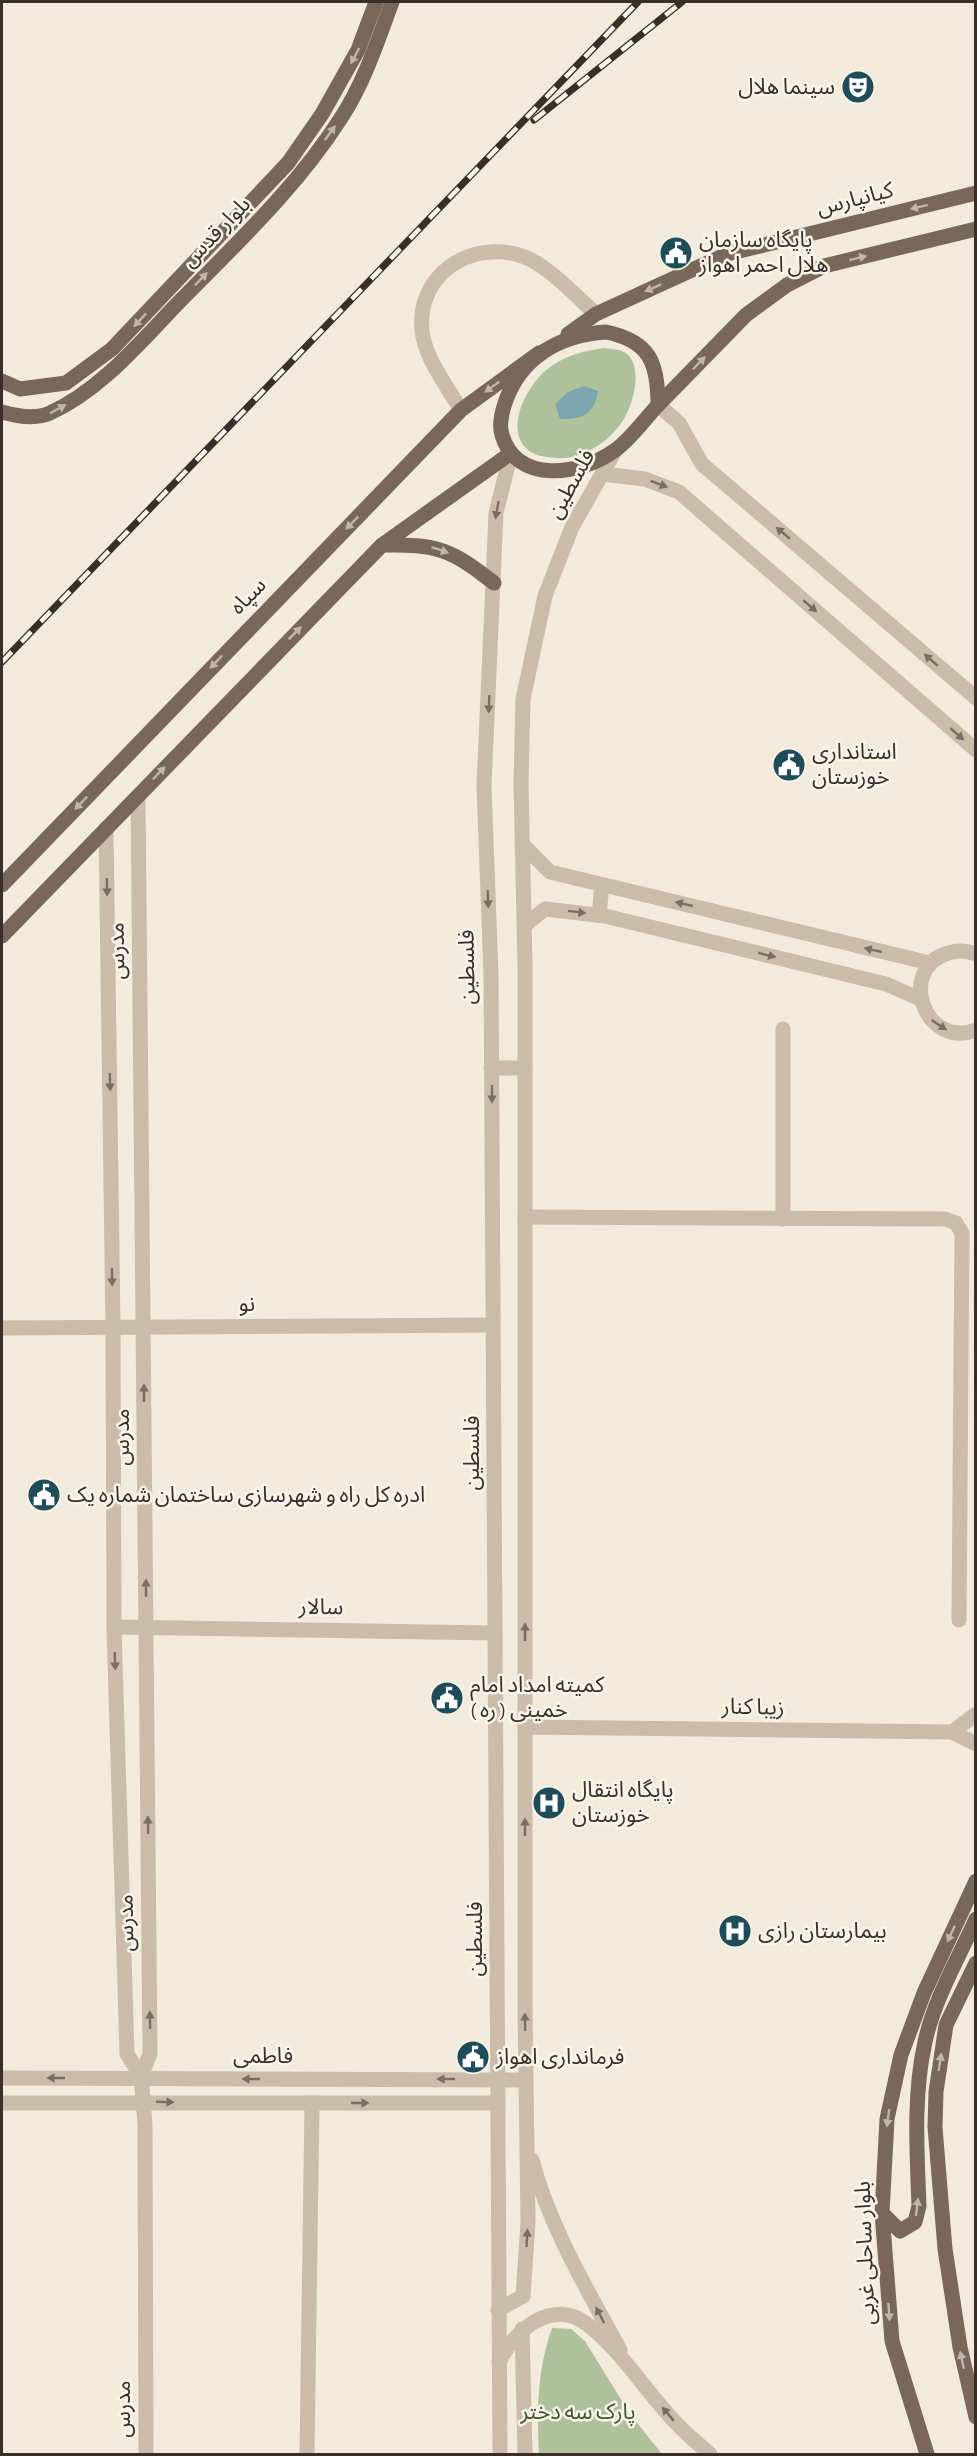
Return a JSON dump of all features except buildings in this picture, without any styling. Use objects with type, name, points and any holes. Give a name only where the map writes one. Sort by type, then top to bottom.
[{"type":"main road","name":"بلوار قدس","points":[[2,381],[20,389],[66,383],[112,349],[288,163],[322,114],[358,50],[376,2]]},
{"type":"main road","name":"بلوار قدس","points":[[2,412],[19,417],[48,415],[79,397],[122,359],[293,186],[342,116],[372,54],[392,2]]},
{"type":"main road","name":"کیانپارس","points":[[553,345],[596,314],[728,254],[975,193]]},
{"type":"main road","points":[[658,405],[657,371],[644,351],[627,337],[606,332],[586,333],[553,345],[539,353],[518,377],[503,412],[501,433],[511,453],[527,467],[549,471],[586,466],[615,450],[746,315],[787,285],[824,266],[975,230]]},
{"type":"main road","name":"سپاه","points":[[2,885],[461,410],[539,353]]},
{"type":"main road","points":[[2,936],[382,545],[511,453]]},
{"type":"main road","points":[[382,545],[423,544],[462,558],[494,583]]},
{"type":"main road","name":"بلوار ساحلی غربی","points":[[927,2454],[892,2341],[882,2213],[887,2119],[901,2055],[924,1993],[975,1881]]},
{"type":"main road","points":[[882,2213],[900,2231],[915,2222],[919,2206],[918,2092],[925,2041],[942,1994],[975,1919]]},
{"type":"main road","points":[[946,2025],[975,1963]]},
{"type":"main road","points":[[942,1994],[946,2025],[936,2092],[935,2127],[945,2249],[960,2347],[975,2416]]},
{"type":"main road","points":[[918,2174],[935,2127]]},
{"type":"street","points":[[461,410],[424,339],[422,312],[430,288],[449,266],[469,255],[493,250],[526,257],[556,278],[596,314]]},
{"type":"street","points":[[658,405],[679,423],[702,464],[975,698]]},
{"type":"street","name":"فلسطین","points":[[498,2310],[523,2296],[528,2222],[525,2135],[523,699],[545,596],[572,527],[615,450]]},
{"type":"street","name":"فلسطین","points":[[500,2454],[491,1068],[484,786],[496,513],[511,453]]},
{"type":"street","points":[[602,474],[645,479],[679,492],[975,750]]},
{"type":"street","name":"مدرس","points":[[138,796],[150,2054],[141,2076],[145,2124],[146,2454]]},
{"type":"street","name":"مدرس","points":[[106,828],[113,1327],[114,1627],[127,2054],[141,2076]]},
{"type":"street","points":[[522,844],[550,873],[930,963]]},
{"type":"street","points":[[599,915],[602,885]]},
{"type":"street","points":[[524,926],[545,909],[599,915],[886,984],[920,999]]},
{"type":"street","points":[[975,954],[955,951],[942,955],[930,963],[921,980],[920,999],[924,1012],[944,1030],[957,1033],[975,1030]]},
{"type":"street","points":[[783,1029],[783,1219]]},
{"type":"street","points":[[491,1068],[525,1068]]},
{"type":"street","points":[[525,1216],[945,1219],[956,1223],[962,1233],[968,1367],[959,1620]]},
{"type":"street","name":"نو","points":[[2,1328],[493,1325]]},
{"type":"street","name":"سالار","points":[[114,1627],[495,1633]]},
{"type":"street","points":[[975,1714],[952,1732],[975,1744]]},
{"type":"street","name":"زیبا کنار","points":[[525,1727],[952,1732]]},
{"type":"street","name":"فاطمی","points":[[2,2078],[141,2076],[525,2080]]},
{"type":"street","name":"فاطمی","points":[[2,2103],[498,2103]]},
{"type":"street","points":[[307,2454],[312,2103]]},
{"type":"street","points":[[525,2135],[540,2191],[578,2274],[628,2366]]},
{"type":"street","points":[[498,2364],[506,2347],[522,2329],[545,2316],[570,2316],[586,2323],[628,2366],[677,2424],[709,2453]]},
{"type":"street","points":[[522,2329],[525,2454]]},
{"type":"green space","points":[[604,348],[622,351],[634,364],[633,396],[622,422],[602,443],[575,456],[548,457],[529,451],[520,439],[518,419],[531,387],[545,371],[566,358]]},
{"type":"green space","name":"پارک سه دختر","points":[[552,2328],[571,2329],[585,2341],[630,2414],[662,2454],[539,2454],[539,2390],[543,2359]]},
{"type":"water","points":[[584,386],[598,391],[594,406],[581,416],[560,419],[555,404],[568,392]]},
{"type":"railway","points":[[2,662],[638,2]]},
{"type":"railway","points":[[534,120],[682,2]]},
{"type":"place","name":"سینما هلال","points":[[858,87]]},
{"type":"place","name":"پایگاه سازمان هلال احمر اهواز","points":[[676,253]]},
{"type":"place","name":"استانداری خوزستان","points":[[789,765]]},
{"type":"place","name":"ادره کل راه و شهرسازی ساختمان شماره یک","points":[[44,1495]]},
{"type":"place","name":"کمیته امداد امام خمینی ( ره )","points":[[447,1698]]},
{"type":"place","name":"پایگاه انتقال خوزستان","points":[[549,1803]]},
{"type":"place","name":"بیمارستان رازی","points":[[735,1931]]},
{"type":"place","name":"فرمانداری اهواز","points":[[473,2057]]}]
